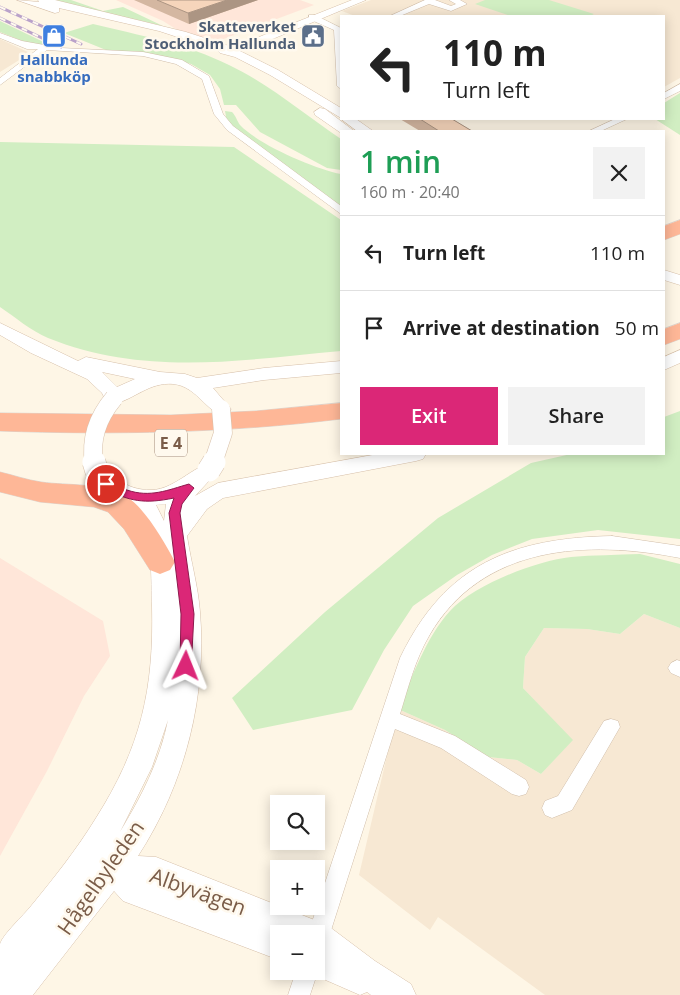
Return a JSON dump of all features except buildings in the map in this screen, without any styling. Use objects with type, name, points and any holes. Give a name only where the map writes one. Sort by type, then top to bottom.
[{"type":"highway","points":[[665,234],[680,226]]},
{"type":"highway","points":[[665,322],[680,315]]},
{"type":"highway","points":[[665,338],[680,330]]},
{"type":"highway","points":[[0,411],[72,425]]},
{"type":"highway","name":"E 4","points":[[0,422],[72,425],[190,425],[340,411]]},
{"type":"highway","name":"E 4","points":[[0,439],[165,443],[267,437],[340,429]]},
{"type":"highway","points":[[5,483],[60,487],[102,478]]},
{"type":"highway","points":[[5,483],[40,492],[96,497],[118,505],[134,521],[160,562]]},
{"type":"main road","points":[[22,0],[74,15],[146,32],[194,46],[245,65]]},
{"type":"main road","points":[[43,0],[202,40],[239,47],[340,113]]},
{"type":"main road","points":[[146,32],[180,38],[219,50],[239,47],[362,0]]},
{"type":"main road","points":[[239,47],[230,56],[276,82],[346,130]]},
{"type":"main road","points":[[350,120],[364,130]]},
{"type":"main road","points":[[0,317],[73,359],[123,372],[188,380],[214,397],[224,422],[223,442],[216,459],[198,480],[163,497],[135,497],[102,478],[93,463],[94,431],[101,415],[114,398],[137,384],[162,378]]},
{"type":"main road","points":[[0,328],[43,352],[94,375],[109,389],[114,398]]},
{"type":"main road","points":[[665,364],[680,356]]},
{"type":"main road","points":[[214,397],[264,374],[340,367]]},
{"type":"main road","points":[[214,397],[255,383],[340,377]]},
{"type":"main road","points":[[177,534],[197,505],[206,496],[218,491],[411,455]]},
{"type":"main road","points":[[198,480],[270,481]]},
{"type":"main road","name":"Hågelbyleden","points":[[0,968],[146,814],[164,774],[176,739],[183,709],[188,614],[174,513],[177,503],[198,480]]},
{"type":"main road","name":"Hågelbyleden","points":[[12,995],[53,946],[100,862],[120,806],[151,733],[162,674],[165,634],[160,562],[155,529],[148,511],[135,497]]},
{"type":"main road","name":"Albyvägen","points":[[100,862],[156,872],[276,925]]},
{"type":"main road","name":"Albyvägen","points":[[100,862],[134,890],[270,942]]},
{"type":"main road","name":"Albyvägen","points":[[325,948],[399,995]]},
{"type":"street","points":[[396,15],[430,1],[451,9],[463,4],[453,0]]},
{"type":"street","points":[[314,18],[338,29],[340,44]]},
{"type":"street","points":[[0,35],[43,49],[131,52],[173,60],[189,66],[206,78],[224,122],[230,128],[340,210]]},
{"type":"street","points":[[0,82],[43,49]]},
{"type":"street","points":[[665,95],[680,86]]},
{"type":"street","points":[[596,130],[620,120]]},
{"type":"street","points":[[321,925],[409,658],[430,620],[452,595],[481,573],[497,564],[554,545],[582,542],[634,543],[680,552]]},
{"type":"street","points":[[389,719],[425,730],[448,742],[519,787]]},
{"type":"street","points":[[552,808],[565,803],[611,727]]},
{"type":"street","points":[[299,995],[304,980]]},
{"type":"shaded area","points":[[116,0],[300,0],[314,5],[221,40],[206,39],[179,31],[163,21]]},
{"type":"shaded area","points":[[371,0],[680,0],[680,78],[665,86],[665,15],[352,15],[342,11]]},
{"type":"shaded area","points":[[0,39],[28,52],[24,57],[0,72]]},
{"type":"shaded area","points":[[0,558],[103,621],[110,656],[84,696],[47,771],[0,856]]},
{"type":"shaded area","points":[[644,614],[680,628],[680,995],[545,995],[438,917],[430,930],[359,875],[398,709],[445,730],[488,757],[517,760],[541,774],[572,740],[523,688],[525,657],[544,628],[587,629],[620,634]]},
{"type":"green space","points":[[51,0],[71,0],[103,11],[123,7],[163,26]]},
{"type":"green space","points":[[485,0],[549,0],[594,14],[508,15],[475,4]]},
{"type":"green space","points":[[0,21],[56,48],[25,42],[0,32]]},
{"type":"green space","points":[[93,24],[196,51],[229,65],[258,81],[340,138],[340,170],[327,168],[260,132],[236,105],[224,105],[220,89],[210,75],[191,64],[149,53],[106,50],[64,33]]},
{"type":"green space","points":[[680,93],[680,135],[657,120],[665,120],[665,102]]},
{"type":"green space","points":[[225,111],[232,112],[240,125],[249,133],[273,148],[303,162],[340,174],[340,206],[227,122]]},
{"type":"green space","points":[[0,142],[234,147],[340,219],[340,351],[230,361],[157,362],[121,358],[84,350],[48,338],[35,332],[0,307]]},
{"type":"green space","points":[[680,411],[680,539],[598,530],[532,539],[492,555],[457,575],[413,606],[384,650],[352,710],[253,730],[232,698],[325,612],[438,518],[531,463],[567,455],[665,455],[665,417]]},
{"type":"green space","points":[[640,554],[680,564],[680,628],[644,614],[620,634],[587,629],[544,628],[525,657],[523,688],[573,740],[541,774],[517,760],[488,757],[445,730],[398,709],[420,658],[441,621],[461,601],[474,592],[523,569],[556,559],[579,556]]},
{"type":"railway","points":[[0,7],[81,44]]},
{"type":"railway","points":[[0,18],[61,47]]},
{"type":"place","name":"Hallunda snabbköp","points":[[54,36]]},
{"type":"place","name":"Skatteverket Stockholm Hallunda","points":[[313,36]]},
{"type":"route","points":[[106,484],[124,494],[149,498],[163,497],[189,488],[177,503],[174,513],[188,614],[186,666]]}]
